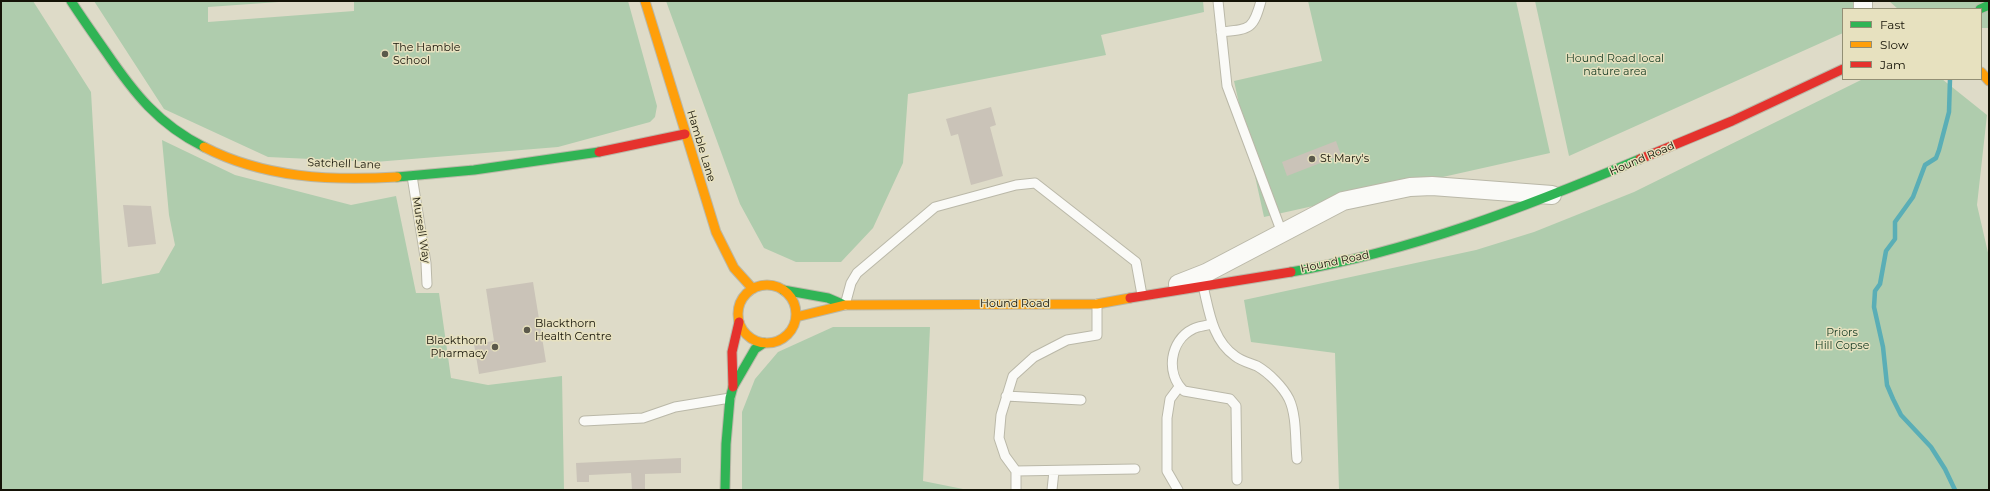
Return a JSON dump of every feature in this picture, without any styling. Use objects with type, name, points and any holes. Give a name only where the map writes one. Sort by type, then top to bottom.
[{"type":"street","name":"Satchell Lane","points":[[71,1],[134,92],[168,126],[214,152],[258,169],[309,176],[362,178],[412,176],[565,158],[685,134]]},
{"type":"street","name":"Hamble Lane","points":[[645,1],[716,232],[734,268],[753,289]]},
{"type":"street","name":"Hound Road","points":[[796,317],[806,313],[845,306],[1096,304],[1148,294],[1312,268],[1414,244],[1555,196],[1732,121],[1842,70]]},
{"type":"street","points":[[1982,73],[1989,81]]},
{"type":"street","points":[[1148,294],[1206,273],[1343,201],[1410,188],[1432,186],[1555,196]]},
{"type":"street","points":[[733,387],[732,352],[739,322],[739,307],[744,298],[753,289],[763,286],[773,286],[783,290],[828,298],[845,306]]},
{"type":"street","points":[[739,322],[743,331],[751,338],[764,343],[775,342],[784,338],[791,330],[796,317],[795,305],[790,296],[783,290]]},
{"type":"street","points":[[726,490],[726,444],[730,398],[733,387],[755,349],[764,343]]},
{"type":"lane","points":[[1218,1],[1227,86],[1282,234]]},
{"type":"lane","points":[[1221,32],[1243,30],[1255,22],[1261,1]]},
{"type":"lane","name":"Mursell Way","points":[[412,176],[426,263],[427,284]]},
{"type":"lane","points":[[845,306],[851,283],[857,273],[935,207],[1016,185],[1035,183],[1136,262],[1148,294]]},
{"type":"lane","points":[[1203,285],[1212,324],[1225,345],[1235,356],[1259,367],[1275,380],[1289,399],[1294,422],[1297,459]]},
{"type":"lane","points":[[1016,490],[1016,471],[1005,456],[1000,438],[1001,415],[1013,376],[1034,357],[1067,340],[1096,335],[1096,304]]},
{"type":"lane","points":[[1212,324],[1192,329],[1182,337],[1175,348],[1171,364],[1174,377],[1179,387],[1190,393],[1230,399],[1236,406],[1237,480]]},
{"type":"lane","points":[[1178,490],[1167,472],[1167,418],[1170,398],[1179,387]]},
{"type":"lane","points":[[1006,396],[1081,400]]},
{"type":"lane","points":[[584,420],[643,418],[675,407],[730,398]]},
{"type":"lane","points":[[1016,471],[1135,469]]},
{"type":"lane","points":[[1052,490],[1054,471]]},
{"type":"green space","points":[[1,1],[33,1],[91,92],[102,284],[159,273],[175,245],[169,215],[162,140],[235,175],[351,205],[396,196],[416,293],[439,293],[451,378],[488,385],[562,376],[564,490],[1,490]]},
{"type":"green space","name":"The Hamble School","points":[[94,1],[293,1],[208,7],[208,22],[354,11],[354,1],[628,1],[657,106],[655,117],[650,122],[558,147],[375,162],[268,157],[164,109]]},
{"type":"green space","points":[[666,1],[1203,1],[1204,12],[1101,35],[1106,55],[908,94],[903,163],[873,228],[841,262],[796,262],[764,248],[740,204]]},
{"type":"green space","points":[[1308,1],[1516,1],[1550,153],[1264,217],[1234,81],[1322,61]]},
{"type":"green space","name":"Hound Road local nature area","points":[[1535,1],[1854,1],[1855,8],[1842,8],[1842,33],[1569,156]]},
{"type":"green space","points":[[1889,1],[1989,1],[1989,28],[1982,28],[1982,8],[1897,8]]},
{"type":"green space","name":"Priors Hill Copse","points":[[1861,80],[1943,80],[1987,115],[1977,205],[1989,257],[1989,490],[1339,490],[1335,353],[1251,342],[1244,300],[1476,250],[1534,232],[1634,192]]},
{"type":"green space","points":[[833,327],[930,327],[923,481],[968,490],[742,490],[742,412],[755,379],[778,352]]},
{"type":"building","points":[[991,107],[996,125],[990,127],[1003,176],[971,185],[958,134],[951,136],[946,119]]},
{"type":"building","name":"St Mary's","points":[[1336,141],[1341,155],[1287,176],[1282,162]]},
{"type":"building","points":[[123,205],[151,206],[156,244],[128,247]]},
{"type":"building","name":"Blackthorn Health Centre","points":[[533,282],[546,362],[479,374],[474,344],[494,341],[486,289]]},
{"type":"building","points":[[681,458],[681,473],[645,474],[645,490],[632,490],[631,473],[589,475],[589,482],[577,482],[576,463]]},
{"type":"waterway","points":[[1950,80],[1949,112],[1939,150],[1936,158],[1925,165],[1913,197],[1895,222],[1895,239],[1886,251],[1880,284],[1875,291],[1874,307],[1883,347],[1887,385],[1893,399],[1901,415],[1931,447],[1945,469],[1955,490]]},
{"type":"traffic: fast","points":[[71,1],[116,67],[137,94],[160,118],[188,138],[204,147]]},
{"type":"traffic: fast","points":[[1982,8],[1989,5]]},
{"type":"traffic: fast","points":[[397,177],[474,170],[599,152]]},
{"type":"traffic: fast","points":[[1291,272],[1381,252],[1469,225],[1555,194],[1640,159]]},
{"type":"traffic: fast","points":[[783,290],[828,298],[842,304]]},
{"type":"traffic: fast","points":[[725,490],[726,444],[730,398],[733,387],[755,349],[764,343]]},
{"type":"traffic: slow","points":[[645,1],[716,232],[734,268],[753,289]]},
{"type":"traffic: slow","points":[[1982,73],[1989,81]]},
{"type":"traffic: slow","points":[[204,147],[250,165],[298,175],[347,178],[397,177]]},
{"type":"traffic: slow","points":[[767,285],[783,290],[791,298],[796,314],[791,330],[783,338],[767,343],[751,338],[743,330],[738,314],[743,298],[751,290],[767,285]]},
{"type":"traffic: slow","points":[[796,317],[845,305],[1097,304],[1130,298]]},
{"type":"traffic: jam","points":[[1640,159],[1732,121],[1842,69]]},
{"type":"traffic: jam","points":[[599,152],[685,134]]},
{"type":"traffic: jam","points":[[1130,298],[1291,272]]},
{"type":"traffic: jam","points":[[733,387],[732,352],[739,322]]},
{"type":"place","name":"The Hamble School","points":[[385,54]]},
{"type":"place","name":"St Mary's","points":[[1312,159]]},
{"type":"place","name":"Blackthorn Health Centre","points":[[527,330]]},
{"type":"place","name":"Blackthorn Pharmacy","points":[[495,347]]}]
